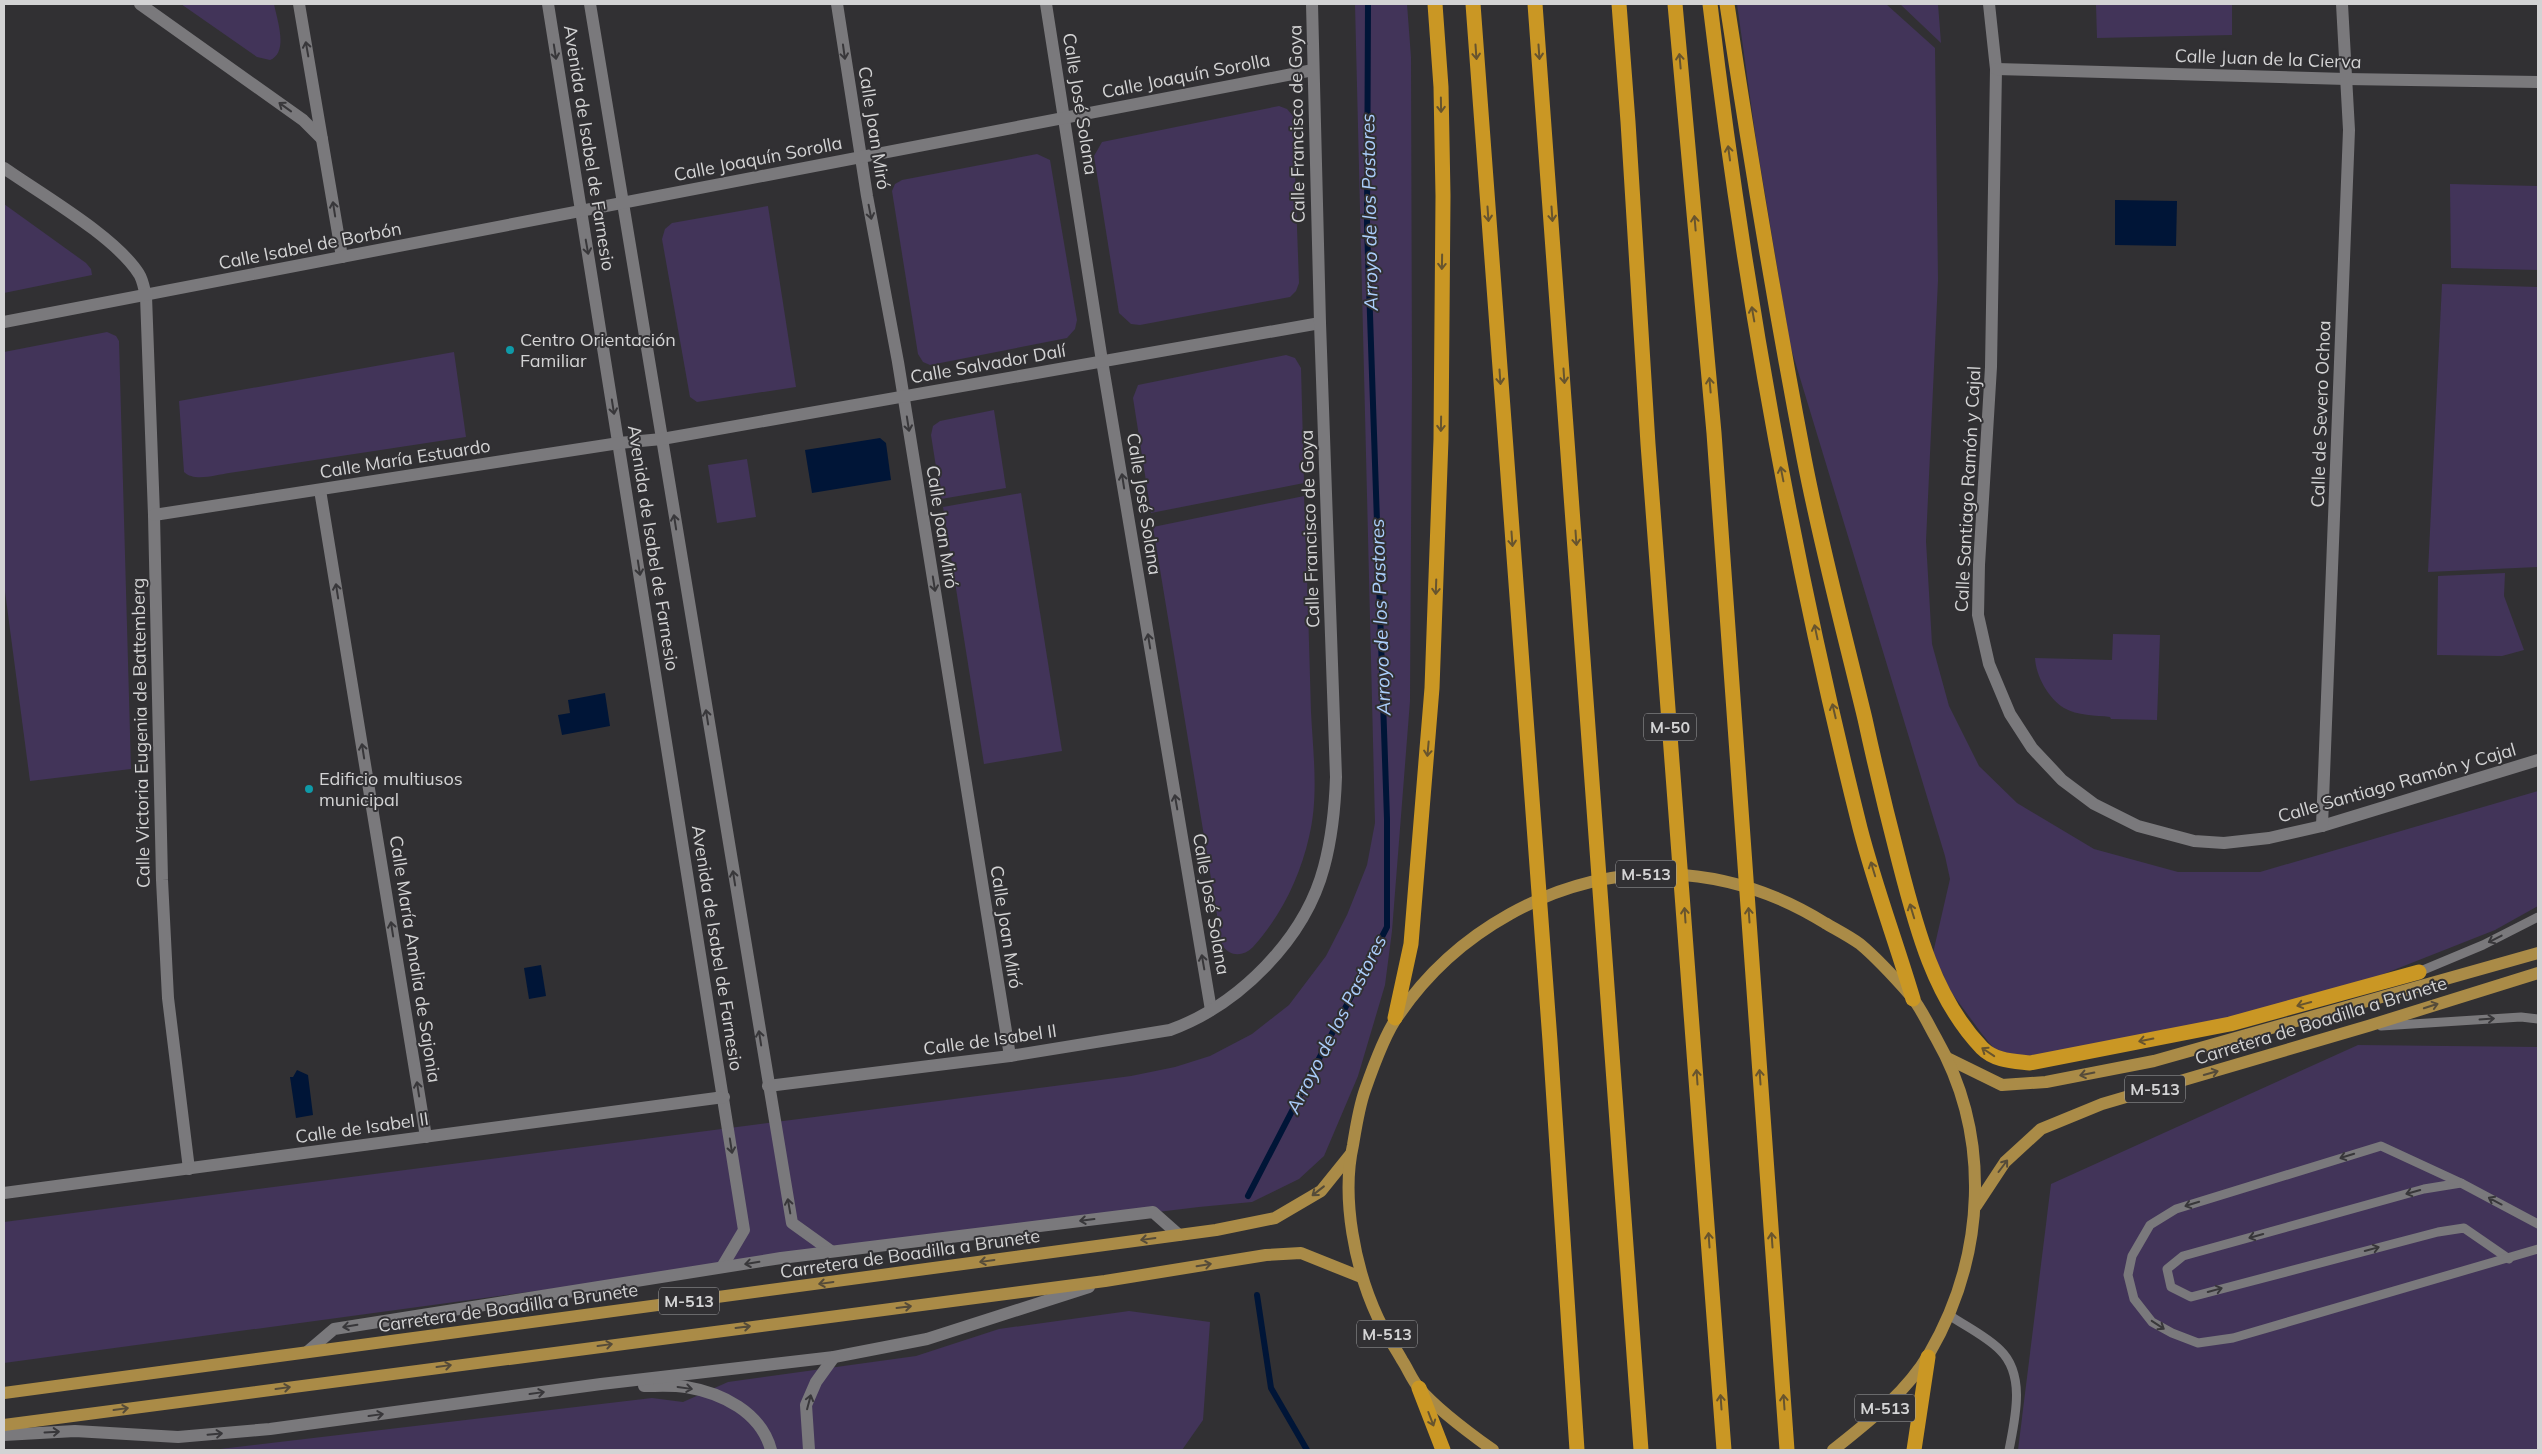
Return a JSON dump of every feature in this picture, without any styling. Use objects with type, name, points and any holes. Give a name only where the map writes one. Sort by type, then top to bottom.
[{"type":"highway","points":[[1395,1018],[1411,944],[1432,688],[1440,439],[1443,196],[1441,87],[1435,4]]},
{"type":"highway","points":[[1473,4],[1550,1041],[1577,1450]]},
{"type":"highway","points":[[1536,4],[1641,1450]]},
{"type":"highway","name":"M-50","points":[[1619,4],[1648,444],[1724,1450]]},
{"type":"highway","points":[[1675,4],[1714,433],[1787,1450]]},
{"type":"highway","points":[[1710,4],[1723,119],[1751,306],[1787,497],[1861,830],[1913,999]]},
{"type":"highway","points":[[1727,4],[1769,267],[1805,461],[1885,807],[1911,908],[1930,964],[1953,1009],[1972,1037],[1985,1051],[2003,1060],[2030,1063],[2230,1024],[2419,972]]},
{"type":"highway","points":[[1914,1450],[1928,1357]]},
{"type":"highway","points":[[1419,1388],[1443,1450]]},
{"type":"main road","name":"M-513","points":[[1493,1450],[1475,1438],[1419,1388],[1379,1320],[1362,1277],[1348,1200],[1350,1155],[1364,1092],[1395,1018],[1444,960],[1492,924],[1533,901],[1580,886],[1633,875],[1686,873],[1723,880],[1768,894],[1805,910],[1860,944],[1913,999],[1947,1058],[1968,1117],[1975,1159],[1976,1206],[1971,1243],[1962,1282],[1949,1315],[1928,1357],[1886,1407],[1833,1450]]},
{"type":"main road","name":"Carretera de Boadilla a Brunete","points":[[1947,1058],[2002,1085],[2046,1082],[2154,1061],[2538,954]]},
{"type":"main road","name":"Carretera de Boadilla a Brunete","points":[[1976,1206],[2005,1162],[2042,1129],[2102,1104],[2368,1026],[2538,973]]},
{"type":"main road","name":"Carretera de Boadilla a Brunete","points":[[4,1393],[1179,1235],[1275,1218],[1321,1191],[1350,1155]]},
{"type":"main road","name":"M-513","points":[[4,1425],[1105,1281],[1266,1255],[1301,1254],[1362,1277]]},
{"type":"street","points":[[140,4],[303,120],[322,139]]},
{"type":"street","points":[[299,4],[342,257]]},
{"type":"street","name":"Avenida de Isabel de Farnesio","points":[[548,4],[744,1230],[722,1267]]},
{"type":"street","name":"Avenida de Isabel de Farnesio","points":[[590,4],[792,1222],[832,1252]]},
{"type":"street","name":"Calle Joan Miró","points":[[837,4],[860,156],[903,397],[1010,1056]]},
{"type":"street","name":"Calle José Solana","points":[[1046,4],[1102,361],[1211,1010]]},
{"type":"street","name":"Calle Francisco de Goya","points":[[1211,1010],[1239,990],[1268,962],[1297,928],[1324,868],[1334,819],[1336,777],[1320,323],[1312,4]]},
{"type":"street","name":"Calle Santiago Ramón y Cajal","points":[[1989,4],[1996,69],[1992,368],[1979,565],[1978,615],[1989,664],[2010,714],[2028,742],[2050,767],[2094,804],[2138,826],[2194,841],[2224,843],[2269,838],[2322,826],[2538,760]]},
{"type":"street","name":"Calle de Severo Ochoa","points":[[2322,826],[2350,130],[2342,4]]},
{"type":"street","name":"Calle Juan de la Cierva","points":[[1996,69],[2346,79],[2538,82]]},
{"type":"street","name":"Calle Joaquín Sorolla","points":[[623,203],[1313,70]]},
{"type":"street","name":"Calle Victoria Eugenia de Battemberg","points":[[4,168],[101,236],[125,256],[140,276],[146,296],[154,515],[162,880],[168,998],[189,1169]]},
{"type":"street","name":"Calle Isabel de Borbón","points":[[4,322],[623,203]]},
{"type":"street","name":"Calle Salvador Dalí","points":[[662,440],[1320,323]]},
{"type":"street","name":"Calle María Estuardo","points":[[154,515],[619,443],[662,440]]},
{"type":"street","name":"Calle María Amalia de Sajonia","points":[[320,490],[426,1138]]},
{"type":"street","name":"Calle de Isabel II","points":[[768,1086],[1010,1056],[1168,1031],[1192,1022],[1211,1010]]},
{"type":"street","name":"Calle de Isabel II","points":[[4,1193],[724,1098]]},
{"type":"street","points":[[307,1352],[334,1329],[722,1267],[832,1252],[1153,1212],[1179,1235]]},
{"type":"street","points":[[4,1435],[75,1431],[178,1437],[270,1429],[601,1384],[834,1358],[927,1339],[1105,1281]]},
{"type":"street","points":[[810,1450],[806,1405],[816,1382],[834,1358]]},
{"type":"street","points":[[601,1384],[686,1387],[730,1400],[753,1418],[771,1450]]},
{"type":"lane","points":[[2304,1020],[2483,946],[2538,917]]},
{"type":"lane","points":[[2368,1026],[2538,1015]]},
{"type":"lane","points":[[2521,1017],[2538,1020]]},
{"type":"lane","points":[[2538,1224],[2461,1183],[2381,1146],[2176,1209],[2150,1225],[2132,1256],[2128,1276],[2134,1299],[2152,1322],[2172,1334],[2198,1343],[2233,1338],[2538,1249]]},
{"type":"lane","points":[[2461,1183],[2424,1189],[2183,1256],[2167,1268],[2171,1287],[2191,1297],[2438,1232],[2464,1228],[2509,1259]]},
{"type":"lane","points":[[1949,1315],[2000,1350],[2014,1370],[2016,1398],[2009,1450]]},
{"type":"shaded area","points":[[181,4],[274,4],[280,35],[279,50],[276,56],[270,60],[257,57]]},
{"type":"shaded area","points":[[1355,4],[1407,4],[1411,57],[1410,701],[1392,931],[1385,985],[1358,1076],[1324,1156],[1299,1179],[1252,1202],[831,1251],[4,1363],[4,1222],[1131,1076],[1175,1067],[1210,1056],[1252,1034],[1289,1005],[1326,956],[1347,915],[1367,865],[1375,823]]},
{"type":"shaded area","points":[[1737,4],[1886,4],[1935,48],[1938,280],[1926,541],[1932,644],[1949,706],[1979,766],[2017,803],[2094,849],[2178,872],[2260,872],[2538,791],[2538,906],[2495,930],[2343,990],[2227,1022],[2096,1046],[2014,1058],[1995,1050],[1951,992],[1933,953],[1950,879],[1945,856],[1790,345],[1756,140]]},
{"type":"shaded area","points":[[1900,4],[1938,4],[1941,43]]},
{"type":"shaded area","points":[[2096,4],[2232,4],[2232,35],[2097,38]]},
{"type":"shaded area","points":[[1279,106],[1287,109],[1293,116],[1299,283],[1296,291],[1290,297],[1140,325],[1131,324],[1119,313],[1094,156],[1102,142]]},
{"type":"shaded area","points":[[1037,154],[1050,160],[1077,320],[1075,329],[1067,338],[930,365],[923,362],[918,354],[892,191],[895,184],[902,180]]},
{"type":"shaded area","points":[[2450,184],[2538,186],[2538,270],[2451,268]]},
{"type":"shaded area","points":[[4,204],[86,263],[91,269],[92,275],[4,293]]},
{"type":"shaded area","points":[[768,206],[796,387],[697,402],[690,397],[662,239],[665,229],[672,223]]},
{"type":"shaded area","points":[[2442,284],[2538,287],[2538,567],[2428,572]]},
{"type":"shaded area","points":[[107,332],[116,336],[119,341],[131,769],[30,781],[4,584],[4,352]]},
{"type":"shaded area","points":[[454,352],[466,437],[205,477],[193,477],[184,472],[179,401]]},
{"type":"shaded area","points":[[1286,355],[1295,358],[1301,368],[1304,483],[1151,513],[1133,398],[1138,385]]},
{"type":"shaded area","points":[[994,410],[1006,488],[941,499],[931,435],[933,426],[940,421]]},
{"type":"shaded area","points":[[747,459],[756,517],[717,523],[708,465]]},
{"type":"shaded area","points":[[1021,493],[1062,751],[984,764],[943,507]]},
{"type":"shaded area","points":[[1304,496],[1311,712],[1315,775],[1312,822],[1300,867],[1281,909],[1253,947],[1245,953],[1233,954],[1222,945],[1153,527]]},
{"type":"shaded area","points":[[2505,573],[2504,596],[2524,650],[2502,656],[2437,655],[2438,576]]},
{"type":"shaded area","points":[[2113,634],[2160,635],[2157,720],[2111,719],[2110,717],[2069,711],[2058,704],[2048,693],[2040,679],[2035,658],[2112,660]]},
{"type":"shaded area","points":[[2358,1045],[2538,1047],[2538,1450],[2018,1450],[2051,1184]]},
{"type":"shaded area","points":[[1129,1311],[1210,1322],[1203,1420],[1182,1450],[61,1450],[220,1449],[652,1398],[683,1402],[728,1382],[916,1356],[999,1329]]},
{"type":"water","points":[[2115,200],[2177,201],[2176,246],[2115,245]]},
{"type":"water","points":[[880,438],[886,443],[891,480],[812,493],[805,450]]},
{"type":"water","points":[[605,693],[610,726],[562,735],[558,715],[570,713],[568,700]]},
{"type":"water","points":[[541,965],[546,996],[529,999],[524,968]]},
{"type":"water","points":[[297,1070],[308,1075],[313,1115],[296,1118],[290,1077],[293,1077]]},
{"type":"waterway","name":"Arroyo de los Pastores","points":[[1248,1196],[1387,927],[1387,819],[1367,226],[1368,4]]},
{"type":"waterway","name":"Arroyo de los Pastores","points":[[1257,1295],[1271,1388],[1307,1450]]},
{"type":"place","name":"Centro Orientación Familiar","points":[[510,350]]},
{"type":"place","name":"Edificio multiusos municipal","points":[[309,789]]}]
